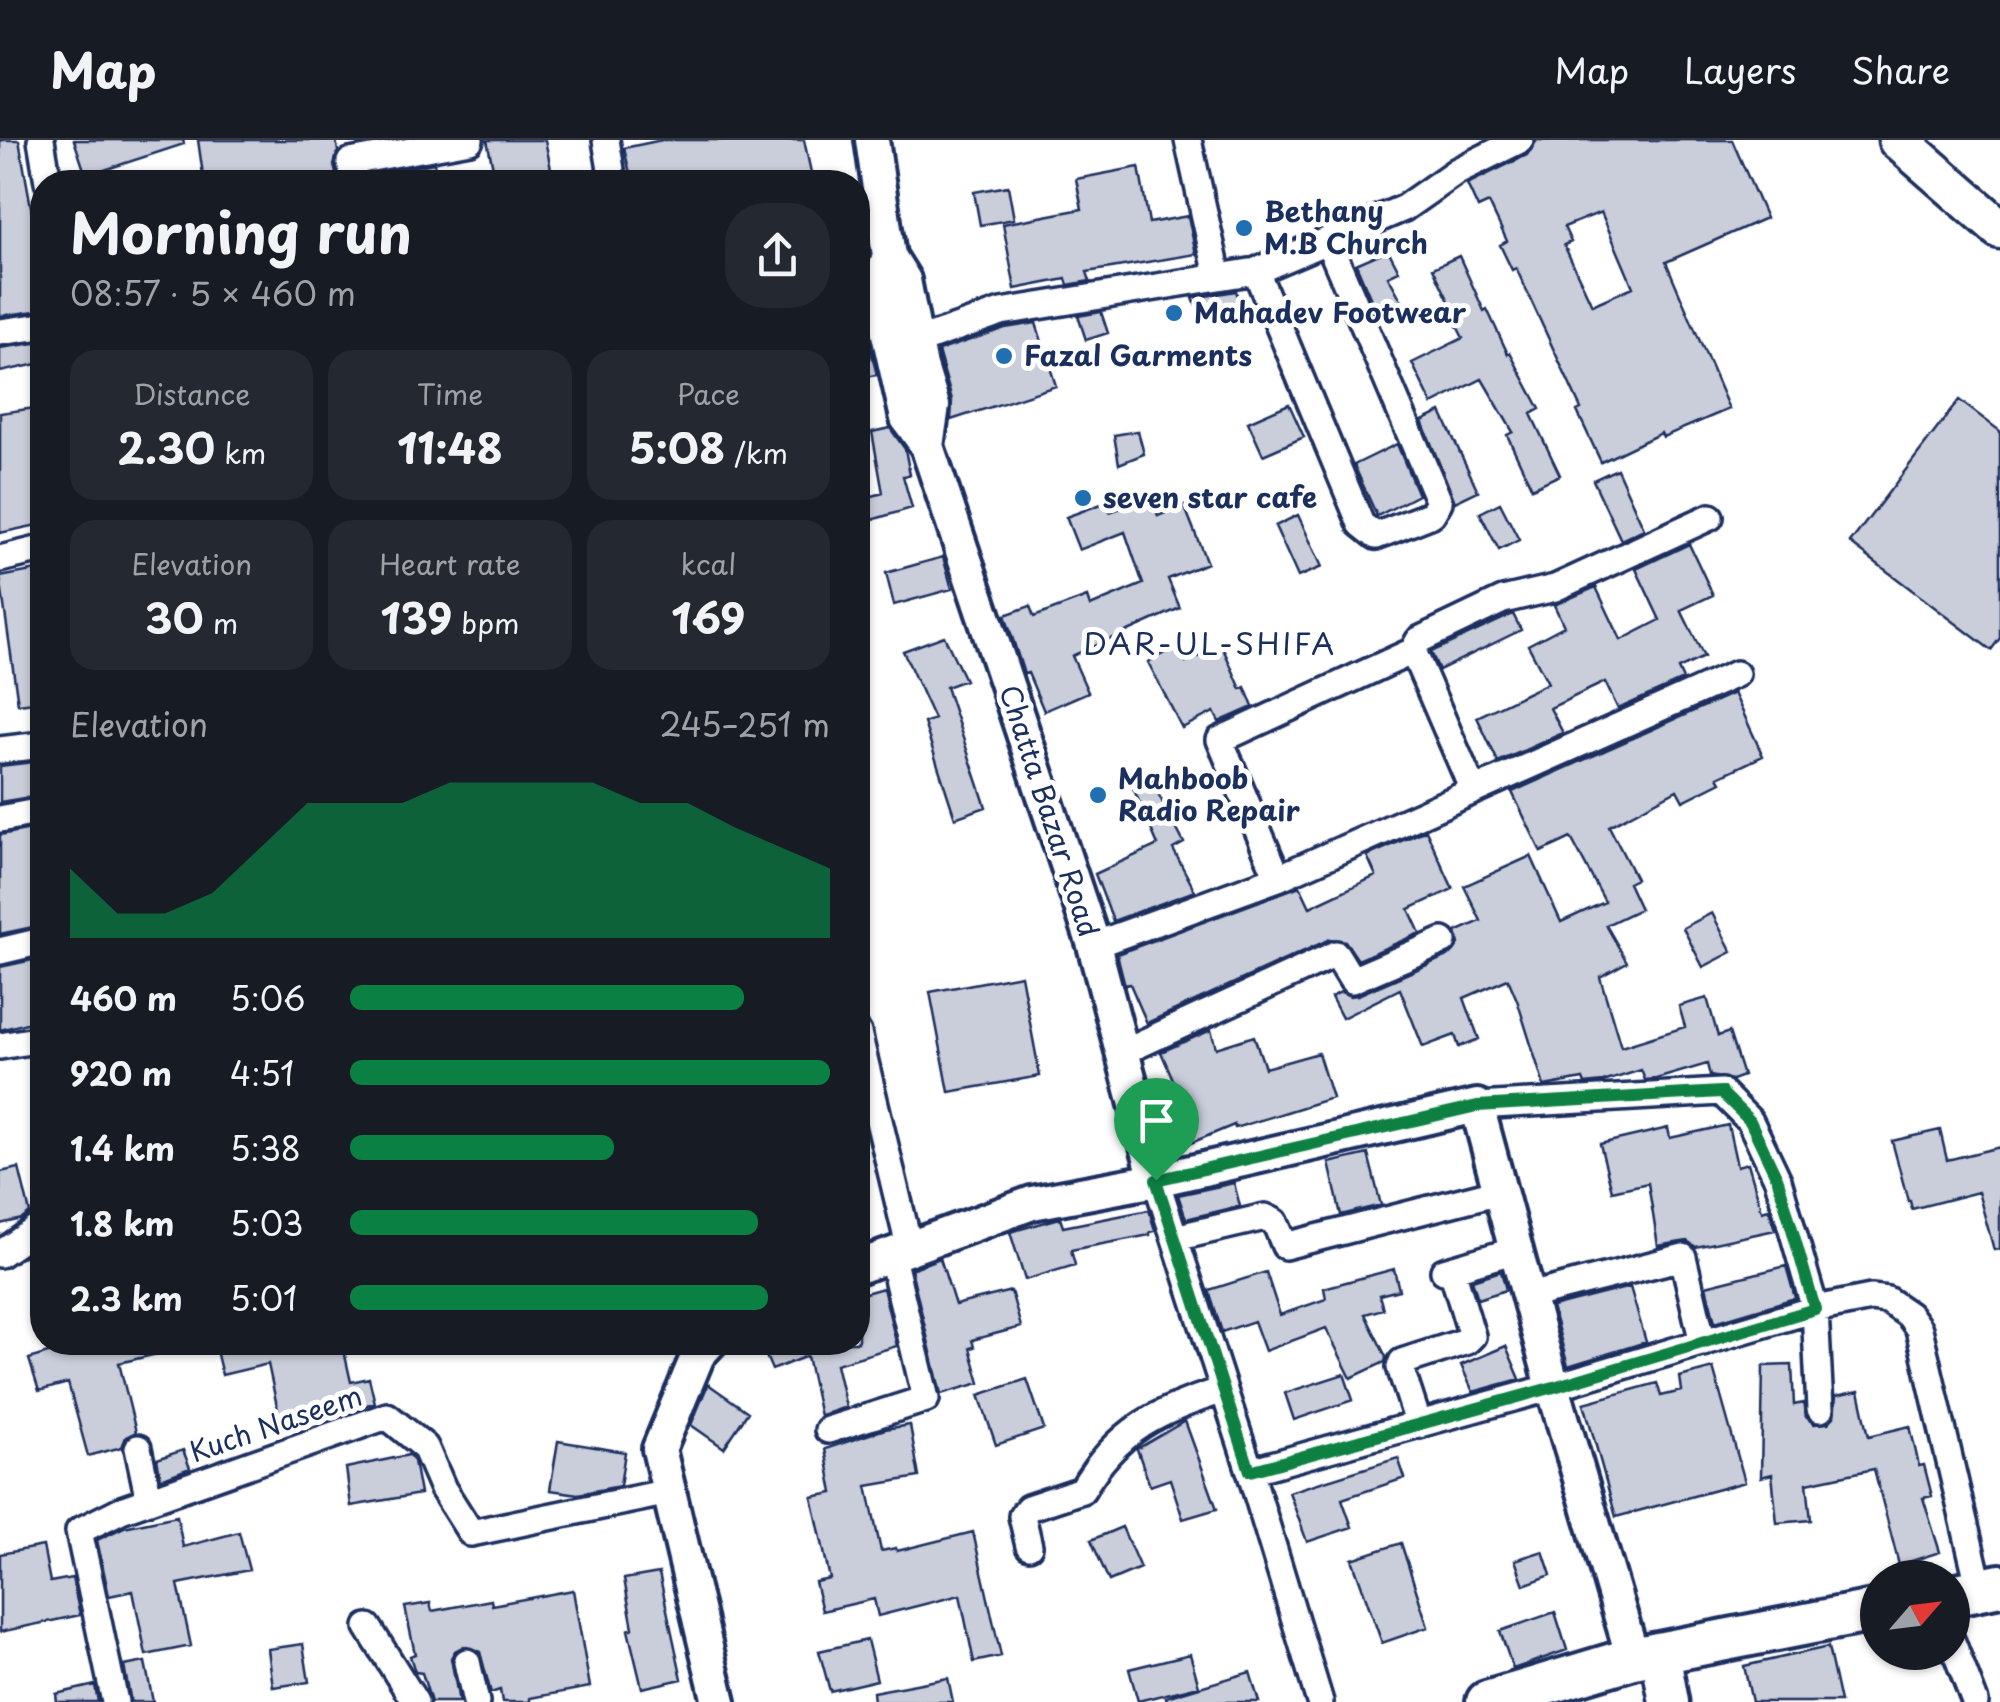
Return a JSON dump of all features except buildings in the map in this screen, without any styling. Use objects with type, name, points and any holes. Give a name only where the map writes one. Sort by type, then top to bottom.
[{"type":"main road","points":[[1898,140],[2000,228]]},
{"type":"main road","points":[[1487,1702],[1633,1658],[1860,1614]]},
{"type":"main road","points":[[1633,1658],[1660,1654],[1668,1702]]},
{"type":"street","points":[[42,140],[46,170]]},
{"type":"street","points":[[352,170],[350,162],[470,140]]},
{"type":"street","points":[[606,140],[611,170]]},
{"type":"street","name":"Chatta Bazar Road","points":[[872,140],[889,256],[904,280],[933,406],[927,446]]},
{"type":"street","points":[[1188,140],[1218,276]]},
{"type":"street","points":[[916,342],[1001,312],[1256,271],[1404,208],[1457,170],[1520,140]]},
{"type":"street","points":[[1256,271],[1361,524],[1376,536],[1432,514],[1440,502],[1328,241]]},
{"type":"street","name":"Chatta Bazar Road","points":[[889,256],[878,290],[907,418],[927,446],[1094,945],[1156,1180]]},
{"type":"street","points":[[0,332],[30,328]]},
{"type":"street","points":[[1278,878],[1220,740],[1413,651],[1418,640],[1503,600],[1555,588],[1710,517]]},
{"type":"street","points":[[0,559],[30,552]]},
{"type":"street","points":[[1413,651],[1473,790]]},
{"type":"street","points":[[1094,945],[1278,878],[1736,674]]},
{"type":"street","points":[[0,750],[30,746]]},
{"type":"street","points":[[0,819],[30,814]]},
{"type":"street","points":[[1122,1052],[1336,954],[1352,980],[1443,942]]},
{"type":"street","points":[[0,951],[30,944]]},
{"type":"street","points":[[0,1046],[30,1041]]},
{"type":"street","points":[[870,1262],[1032,1203],[1156,1180],[1477,1106],[1721,1092],[1750,1121],[1778,1180],[1815,1309],[1820,1409]]},
{"type":"street","points":[[828,1430],[926,1399],[870,1095]]},
{"type":"street","points":[[1477,1106],[1633,1658]]},
{"type":"street","points":[[1156,1180],[1320,1702]]},
{"type":"street","points":[[1175,1238],[1265,1217],[1275,1222],[1285,1246],[1500,1191]]},
{"type":"street","points":[[0,1254],[30,1233]]},
{"type":"street","points":[[1419,1425],[1400,1367],[1402,1362],[1472,1336],[1448,1271],[1516,1250]]},
{"type":"street","points":[[1529,1296],[1683,1257],[1703,1342]]},
{"type":"street","points":[[1250,1471],[1554,1387],[1815,1309],[1871,1298],[1887,1300],[1909,1315],[1919,1329],[1978,1590]]},
{"type":"street","points":[[699,1355],[659,1449],[719,1702]]},
{"type":"street","points":[[1029,1546],[1022,1516],[1028,1508],[1082,1490],[1094,1468],[1117,1443],[1161,1412],[1224,1390]]},
{"type":"street","name":"Kuch Naseem","points":[[115,1702],[79,1530],[149,1500],[387,1416],[425,1447],[443,1488],[470,1533],[669,1492]]},
{"type":"street","points":[[138,1448],[149,1500]]},
{"type":"street","points":[[368,1627],[415,1702]]},
{"type":"street","points":[[467,1662],[476,1702]]},
{"type":"street","points":[[1962,1670],[1974,1702]]},
{"type":"tunnel","points":[[870,323],[884,320]]},
{"type":"place","name":"Bethany M.B Church","points":[[1244,228]]},
{"type":"place","name":"Mahadev Footwear","points":[[1174,313]]},
{"type":"place","name":"Fazal Garments","points":[[1004,356]]},
{"type":"place","name":"seven star cafe","points":[[1083,498]]},
{"type":"place","name":"Mahboob Radio Repair","points":[[1098,795]]},
{"type":"district","name":"DAR-UL-SHIFA","points":[[1210,645]]},
{"type":"route","points":[[1721,1092],[1750,1121],[1778,1180],[1815,1309],[1554,1387],[1250,1471],[1156,1180],[1477,1106],[1721,1092]]}]
